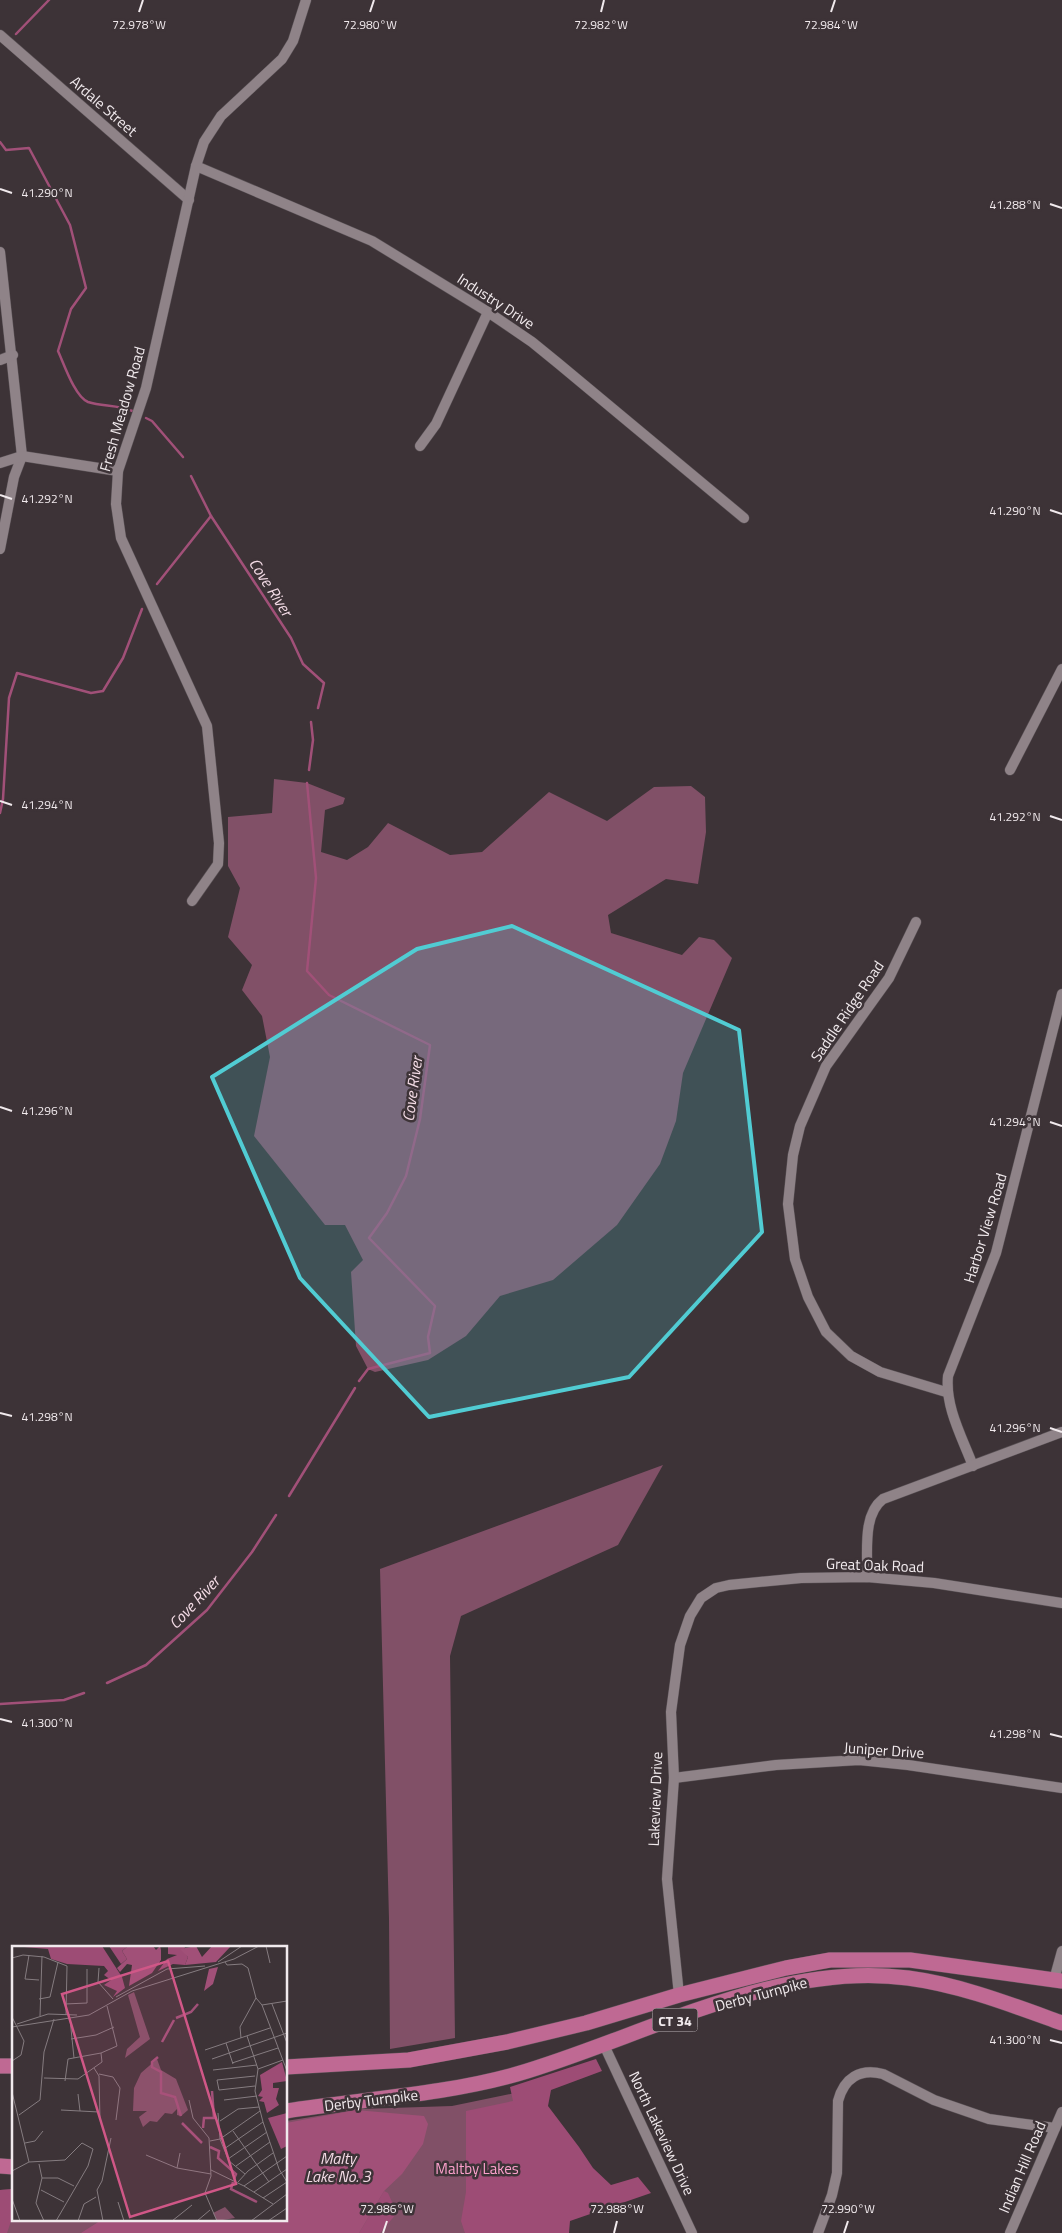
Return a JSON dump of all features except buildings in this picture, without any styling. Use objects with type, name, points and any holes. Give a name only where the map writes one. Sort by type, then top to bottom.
[{"type":"highway","name":"Derby Turnpike","points":[[288,2067],[410,2060],[507,2042],[678,1995],[786,1968],[830,1960],[910,1960],[1058,1980]]},
{"type":"highway","name":"Derby Turnpike","points":[[288,2112],[447,2090],[516,2074],[604,2046],[725,2001],[782,1985],[838,1976],[891,1976],[940,1983],[994,1999],[1062,2023]]},
{"type":"street","name":"Fresh Meadow Road","points":[[192,901],[218,864],[219,844],[210,743],[207,726],[122,538],[116,504],[118,471],[146,388],[196,166],[204,142],[222,116],[282,59],[293,41],[306,0]]},
{"type":"street","name":"Ardale Street","points":[[0,35],[189,200]]},
{"type":"street","name":"Industry Drive","points":[[196,166],[372,241],[488,312],[539,348],[744,518]]},
{"type":"street","points":[[0,253],[13,356],[22,456],[14,477],[0,549]]},
{"type":"street","points":[[420,446],[436,424],[488,312]]},
{"type":"street","points":[[0,360],[13,356]]},
{"type":"street","points":[[0,464],[22,456],[118,471]]},
{"type":"street","points":[[1010,770],[1062,669]]},
{"type":"street","name":"Saddle Ridge Road","points":[[916,922],[889,978],[826,1066],[800,1126],[793,1155],[788,1204],[795,1259],[808,1297],[826,1332],[851,1356],[880,1372],[946,1392]]},
{"type":"street","name":"Harbor View Road","points":[[973,1466],[949,1405],[946,1392],[948,1376],[996,1253],[1062,994]]},
{"type":"street","points":[[1051,1043],[1062,1047]]},
{"type":"street","points":[[867,1577],[869,1527],[872,1512],[878,1503],[891,1496],[1062,1432]]},
{"type":"street","name":"Great Oak Road","points":[[694,1607],[705,1594],[722,1586],[801,1578],[867,1577],[934,1583],[1062,1603]]},
{"type":"street","name":"Lakeview Drive","points":[[678,1995],[667,1879],[674,1778],[671,1712],[677,1661],[685,1628],[694,1607]]},
{"type":"street","name":"Juniper Drive","points":[[674,1778],[776,1765],[859,1760],[908,1765],[1062,1788]]},
{"type":"street","points":[[1058,1980],[1062,1951]]},
{"type":"street","name":"North Lakeview Drive","points":[[604,2046],[692,2233]]},
{"type":"street","points":[[818,2233],[832,2195],[836,2173],[838,2101],[841,2091],[854,2075],[874,2071],[884,2074],[934,2100],[989,2119],[1055,2128]]},
{"type":"street","name":"Indian Hill Road","points":[[1010,2233],[1048,2149],[1062,2112]]},
{"type":"highlighted area","points":[[512,926],[739,1030],[762,1232],[629,1377],[429,1417],[300,1278],[212,1077],[417,949]]},
{"type":"green space","points":[[274,779],[307,783],[345,798],[343,804],[325,810],[321,852],[347,860],[368,847],[388,823],[450,855],[482,852],[549,792],[607,821],[654,787],[691,786],[705,797],[706,832],[698,884],[666,879],[608,915],[611,933],[682,955],[699,937],[714,940],[732,958],[683,1073],[676,1121],[660,1164],[617,1225],[553,1280],[500,1296],[466,1336],[428,1360],[375,1372],[368,1369],[356,1346],[351,1272],[363,1260],[345,1225],[325,1225],[254,1136],[270,1057],[262,1016],[242,990],[252,965],[228,937],[240,888],[228,866],[228,817],[272,813]]},
{"type":"green space","points":[[663,1465],[618,1545],[461,1616],[450,1656],[455,2038],[390,2049],[389,1919],[380,1569]]},
{"type":"green space","points":[[596,2059],[602,2071],[551,2090],[548,2106],[593,2168],[611,2185],[638,2177],[651,2193],[570,2221],[569,2233],[465,2233],[461,2221],[466,2192],[466,2111],[513,2101],[510,2087]]},
{"type":"green space","name":"Maltby Lakes","points":[[535,2089],[553,2233],[0,2233],[0,2190],[12,2189],[12,2220],[288,2220],[288,2121],[361,2109],[452,2106]]},
{"type":"green space","points":[[12,2189],[12,2220],[14,2220],[11,2221],[7,2233],[0,2233],[0,2190]]},
{"type":"green space","points":[[384,2191],[388,2193],[397,2213],[380,2233],[359,2233]]},
{"type":"water","name":"Malty Lake No. 3","points":[[356,2110],[424,2116],[428,2124],[423,2144],[402,2174],[384,2191],[359,2233],[81,2233],[101,2220],[288,2220],[288,2123]]},
{"type":"waterway","name":"Cove River","points":[[16,34],[49,0]]},
{"type":"waterway","name":"Cove River","points":[[0,142],[6,150],[29,148],[70,225],[86,288],[71,309],[58,351],[70,379],[79,394],[88,402],[135,412]]},
{"type":"waterway","name":"Cove River","points":[[146,418],[152,421],[183,457]]},
{"type":"waterway","name":"Cove River","points":[[191,476],[211,516],[291,638],[303,664],[324,683],[318,708]]},
{"type":"waterway","points":[[157,584],[211,516]]},
{"type":"waterway","points":[[0,813],[3,799],[9,698],[17,673],[91,693],[103,691],[123,658],[142,609]]},
{"type":"waterway","name":"Cove River","points":[[309,770],[313,740],[311,722]]},
{"type":"waterway","name":"Cove River","points":[[307,783],[316,878],[307,971],[329,995],[430,1045],[420,1119],[406,1176],[387,1213],[369,1238],[435,1306],[428,1337],[430,1353],[368,1369],[359,1381]]},
{"type":"waterway","name":"Cove River","points":[[289,1496],[355,1388]]},
{"type":"waterway","name":"Cove River","points":[[107,1683],[146,1665],[207,1610],[252,1552],[276,1515]]},
{"type":"waterway","name":"Cove River","points":[[0,1704],[64,1700],[84,1693]]}]
